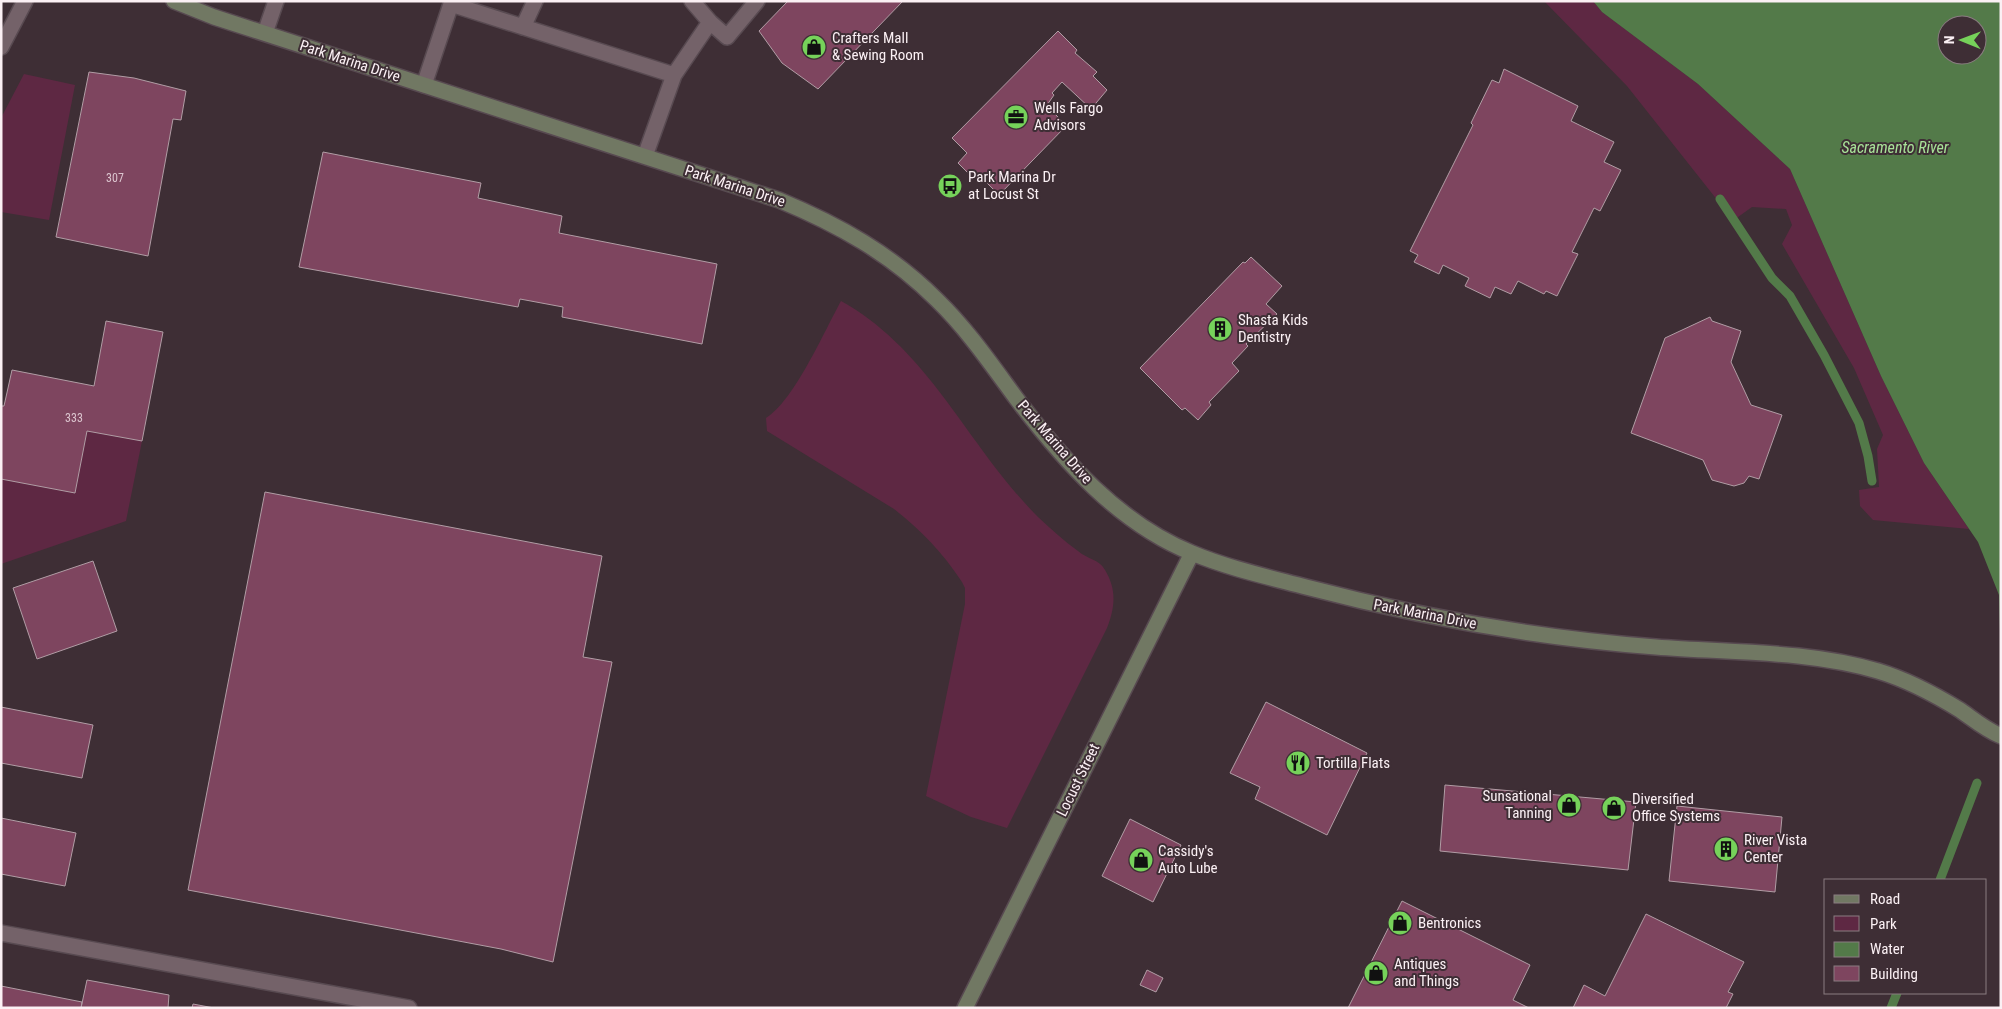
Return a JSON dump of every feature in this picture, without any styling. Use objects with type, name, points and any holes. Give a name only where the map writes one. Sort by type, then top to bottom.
[{"type":"main road","name":"Park Marina Drive","points":[[174,1],[265,33],[645,156],[788,204],[823,218],[884,254],[948,310],[1057,450],[1091,485],[1144,527],[1192,553],[1237,568],[1362,601],[1476,624],[1568,638],[1657,647],[1808,657],[1866,668],[1916,685],[1999,738]]},
{"type":"main road","name":"Locust Street","points":[[965,1008],[1192,553]]},
{"type":"street","points":[[1,47],[25,1]]},
{"type":"street","points":[[265,33],[276,1]]},
{"type":"street","points":[[523,27],[535,1]]},
{"type":"street","points":[[692,1],[710,22],[727,37],[756,1]]},
{"type":"street","points":[[424,85],[451,3],[674,75]]},
{"type":"street","points":[[645,156],[674,75],[710,22]]},
{"type":"street","points":[[1,933],[409,1008]]},
{"type":"green space","points":[[1544,1],[1593,1],[1602,12],[1698,84],[1790,169],[1881,376],[1924,463],[1969,529],[1873,520],[1860,506],[1859,490],[1879,487],[1877,449],[1883,435],[1854,368],[1782,244],[1792,225],[1786,209],[1752,207],[1731,222],[1718,201],[1627,86]]},
{"type":"green space","points":[[24,74],[75,85],[49,220],[1,212],[1,118]]},
{"type":"green space","points":[[841,301],[872,322],[900,346],[947,401],[1013,489],[1038,517],[1058,535],[1081,554],[1102,566],[1112,585],[1114,599],[1107,628],[1007,828],[971,817],[926,796],[965,604],[965,588],[962,582],[931,542],[894,509],[767,431],[766,418],[777,409],[798,381]]},
{"type":"green space","points":[[87,431],[142,441],[126,521],[1,564],[1,479],[75,493]]},
{"type":"water","name":"Sacramento River","points":[[1593,1],[2001,1],[2001,667],[1999,595],[1978,542],[1924,463],[1881,376],[1790,169],[1698,84],[1602,12]]},
{"type":"building","name":"Crafters Mall & Sewing Room","points":[[788,1],[903,1],[818,89],[782,63],[759,31]]},
{"type":"building","name":"Wells Fargo Advisors","points":[[1058,31],[1077,50],[1075,53],[1097,72],[1093,76],[1107,90],[1091,109],[1062,82],[1052,93],[1054,95],[1047,105],[1066,126],[999,195],[978,174],[974,179],[958,163],[967,153],[952,138]]},
{"type":"building","points":[[1504,69],[1578,106],[1571,121],[1614,142],[1604,162],[1621,170],[1600,211],[1594,208],[1572,252],[1578,254],[1557,296],[1546,291],[1544,294],[1518,281],[1511,294],[1495,287],[1490,298],[1465,286],[1469,278],[1443,265],[1439,274],[1414,262],[1418,255],[1410,251],[1473,125],[1471,123],[1492,80],[1499,83]]},
{"type":"building","points":[[89,72],[134,78],[186,91],[181,120],[173,119],[148,256],[56,237]]},
{"type":"building","points":[[323,152],[481,183],[478,198],[562,216],[559,233],[717,264],[702,344],[562,317],[563,307],[520,299],[518,307],[299,267]]},
{"type":"building","name":"Shasta Kids Dentistry","points":[[1251,257],[1282,286],[1266,304],[1277,314],[1246,344],[1248,346],[1232,363],[1239,371],[1209,402],[1211,405],[1198,420],[1185,408],[1182,410],[1140,368],[1243,262],[1245,263]]},
{"type":"building","points":[[1710,317],[1712,321],[1741,331],[1731,362],[1751,405],[1782,415],[1759,479],[1749,476],[1744,483],[1734,486],[1712,480],[1703,460],[1631,433],[1665,338]]},
{"type":"building","points":[[106,321],[163,332],[142,441],[87,431],[75,493],[1,479],[1,406],[4,406],[12,370],[94,386]]},
{"type":"building","points":[[265,492],[602,556],[583,657],[612,662],[553,962],[501,949],[188,890]]},
{"type":"building","points":[[93,561],[117,631],[37,659],[13,588]]},
{"type":"building","name":"Tortilla Flats","points":[[1266,702],[1367,753],[1327,835],[1255,799],[1260,787],[1230,773]]},
{"type":"building","points":[[1,707],[93,725],[82,778],[1,763]]},
{"type":"building","points":[[1445,785],[1636,802],[1628,870],[1440,851]]},
{"type":"building","name":"River Vista Center","points":[[1677,806],[1782,817],[1775,892],[1669,881]]},
{"type":"building","points":[[1,818],[76,833],[65,886],[1,874]]},
{"type":"building","name":"Cassidy's Auto Lube","points":[[1130,819],[1181,845],[1153,902],[1102,876]]},
{"type":"building","points":[[1402,901],[1530,965],[1513,1000],[1529,1008],[1348,1008]]},
{"type":"building","points":[[1646,914],[1744,962],[1728,992],[1733,994],[1726,1008],[1573,1008],[1584,985],[1605,996]]},
{"type":"building","points":[[1147,970],[1163,978],[1156,992],[1140,985]]},
{"type":"building","points":[[87,980],[169,995],[168,1008],[81,1008]]},
{"type":"building","points":[[1,986],[82,1002],[81,1008],[1,1008]]},
{"type":"building","points":[[193,1004],[214,1008],[192,1008]]},
{"type":"waterway","points":[[1720,199],[1772,278],[1790,296],[1824,355],[1859,423],[1868,456],[1872,481]]},
{"type":"waterway","points":[[1940,879],[1977,783]]},
{"type":"waterway","points":[[1891,1008],[1897,994]]},
{"type":"place","name":"Crafters Mall & Sewing Room","points":[[814,47]]},
{"type":"place","name":"Wells Fargo Advisors","points":[[1016,117]]},
{"type":"place","name":"Park Marina Dr at Locust St","points":[[950,186]]},
{"type":"place","name":"Shasta Kids Dentistry","points":[[1220,329]]},
{"type":"place","name":"Tortilla Flats","points":[[1298,763]]},
{"type":"place","name":"Sunsational Tanning","points":[[1569,805]]},
{"type":"place","name":"Diversified Office Systems","points":[[1614,808]]},
{"type":"place","name":"River Vista Center","points":[[1726,849]]},
{"type":"place","name":"Cassidy's Auto Lube","points":[[1141,860]]},
{"type":"place","name":"Bentronics","points":[[1400,923]]},
{"type":"place","name":"Antiques and Things","points":[[1376,973]]}]
